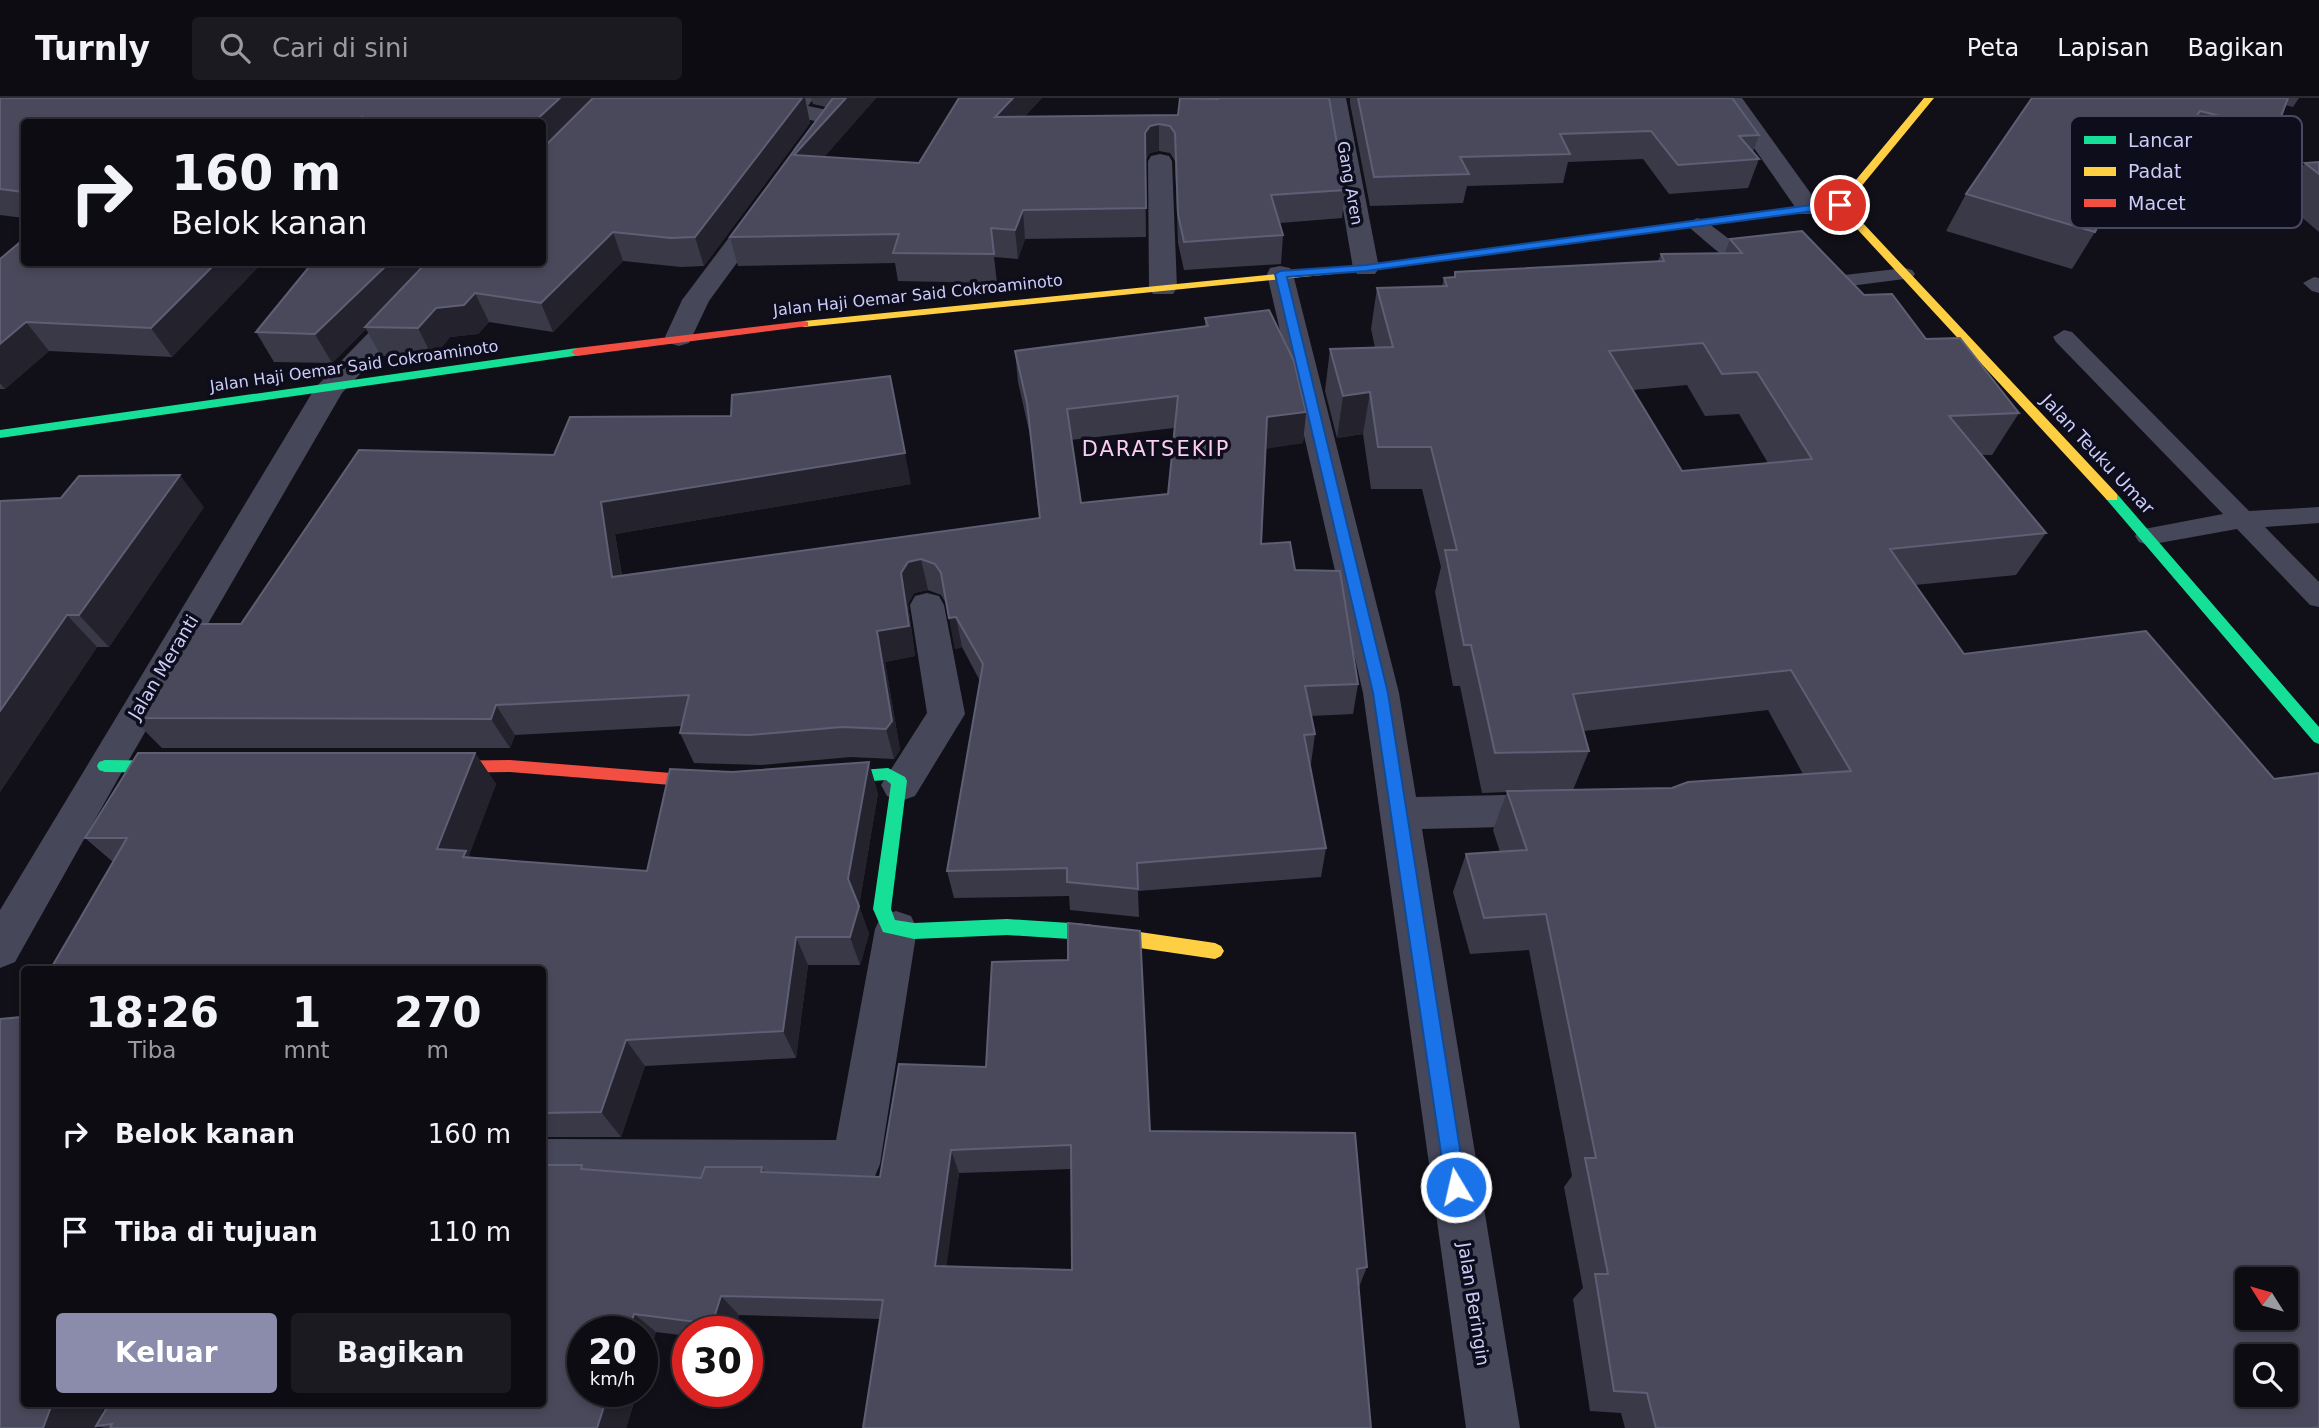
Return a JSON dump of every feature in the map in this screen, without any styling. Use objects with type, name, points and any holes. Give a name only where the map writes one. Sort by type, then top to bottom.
[{"type":"street","points":[[679,337],[696,300],[830,117],[789,109],[803,98]]},
{"type":"street","name":"Gang Aren","points":[[1335,98],[1366,268]]},
{"type":"street","points":[[1730,98],[1809,209]]},
{"type":"street","points":[[1840,205],[1929,98]]},
{"type":"street","points":[[1160,161],[1163,288]]},
{"type":"street","name":"Jalan Haji Oemar Said Cokroaminoto","points":[[0,434],[679,337],[1280,274],[1366,268],[1840,205]]},
{"type":"street","name":"Jalan Teuku Umar","points":[[1840,205],[2148,536],[2319,738]]},
{"type":"street","name":"Jalan Meranti","points":[[0,949],[105,766],[330,388],[449,266]]},
{"type":"street","name":"Jalan Beringin","points":[[1280,274],[1381,693],[1493,1428]]},
{"type":"street","points":[[927,605],[946,714],[901,785],[882,909],[885,921],[896,929],[1008,928],[1147,937],[1215,951]]},
{"type":"street","points":[[105,766],[194,767]]},
{"type":"street","points":[[413,767],[510,766],[597,771],[671,781],[732,783]]},
{"type":"street","points":[[797,780],[888,774],[897,778],[901,785]]},
{"type":"street","points":[[1399,813],[1581,810]]},
{"type":"street","points":[[546,1162],[856,1164],[896,929]]},
{"type":"lane","points":[[1697,224],[1749,264],[1785,261]]},
{"type":"lane","points":[[1842,301],[1821,275],[1905,274]]},
{"type":"lane","points":[[2064,337],[2319,598]]},
{"type":"lane","points":[[2148,536],[2240,520],[2319,514]]},
{"type":"building","points":[[0,98],[560,98],[537,119],[21,119],[21,192],[0,189]]},
{"type":"building","points":[[593,98],[802,98],[695,237],[671,238],[613,232],[541,303],[475,293],[464,305],[436,308],[418,328],[365,327],[423,266],[546,266],[546,145]]},
{"type":"building","points":[[833,98],[846,98],[794,155],[919,163],[959,98],[1013,98],[995,117],[1178,115],[1180,98],[1329,98],[1345,190],[1271,195],[1283,235],[1184,242],[1178,214],[1175,133],[1170,126],[1159,124],[1150,126],[1145,133],[1146,208],[1023,210],[1015,230],[991,228],[994,254],[893,253],[899,234],[730,237]]},
{"type":"building","points":[[1358,98],[1732,98],[1759,135],[1739,136],[1759,159],[1678,165],[1651,131],[1560,134],[1570,154],[1460,157],[1469,174],[1374,177]]},
{"type":"building","points":[[2032,98],[2288,98],[2281,116],[2220,116],[2200,111],[2197,116],[2070,116],[2070,225],[1966,194]]},
{"type":"building","points":[[2319,162],[2319,174],[2305,163]]},
{"type":"building","points":[[2081,228],[2097,228],[2095,232]]},
{"type":"building","points":[[1802,231],[1864,295],[1892,294],[1926,339],[1960,338],[2019,413],[1949,416],[2046,533],[1890,549],[1964,654],[2146,631],[2274,779],[2319,773],[2319,1427],[1656,1428],[1647,1393],[1614,1391],[1595,1274],[1608,1274],[1585,1158],[1596,1158],[1546,914],[1484,918],[1466,854],[1527,850],[1507,791],[1672,788],[1688,782],[1851,771],[1791,670],[1573,694],[1589,751],[1495,753],[1471,645],[1464,645],[1445,550],[1457,550],[1431,447],[1378,447],[1370,392],[1343,396],[1330,349],[1393,347],[1377,288],[1447,286],[1444,278],[1455,277],[1455,272],[1664,261],[1661,254],[1742,253],[1730,239]],"holes":[[[1703,343],[1722,374],[1757,372],[1812,459],[1682,471],[1609,351]]]},
{"type":"building","points":[[21,242],[21,266],[213,266],[151,328],[26,322],[0,344],[0,259]]},
{"type":"building","points":[[310,266],[386,266],[315,334],[256,332]]},
{"type":"building","points":[[1269,310],[1294,361],[1306,412],[1267,417],[1261,544],[1290,542],[1295,570],[1340,571],[1358,684],[1305,686],[1315,734],[1304,735],[1326,848],[1137,863],[1138,889],[1067,882],[1067,868],[947,871],[983,664],[956,617],[949,618],[941,573],[935,564],[921,559],[908,562],[901,573],[909,626],[877,631],[892,721],[886,729],[842,727],[750,735],[680,733],[689,695],[496,705],[491,719],[132,718],[196,624],[241,624],[359,450],[554,455],[570,417],[731,416],[732,395],[890,376],[905,453],[601,502],[612,577],[1040,518],[1027,403],[1015,351],[1208,326],[1205,318]],"holes":[[[1178,396],[1168,494],[1081,503],[1067,409]]]},
{"type":"building","points":[[180,475],[79,615],[67,615],[0,711],[0,501],[61,498],[79,476]]},
{"type":"building","points":[[138,753],[475,753],[437,849],[466,851],[463,857],[647,871],[670,769],[732,772],[869,762],[848,879],[859,906],[850,937],[796,937],[783,1031],[626,1040],[601,1112],[546,1113],[546,966],[52,966],[127,838],[85,838]]},
{"type":"building","points":[[1068,923],[1140,931],[1150,1131],[1355,1133],[1367,1267],[1357,1269],[1371,1428],[863,1428],[883,1300],[721,1296],[715,1316],[672,1316],[672,1319],[634,1314],[567,1316],[567,1407],[604,1407],[597,1428],[96,1426],[107,1407],[546,1407],[546,1165],[582,1165],[581,1169],[701,1178],[705,1167],[762,1167],[761,1172],[880,1177],[899,1064],[986,1067],[992,962],[1068,960]],"holes":[[[1071,1145],[1072,1270],[935,1266],[951,1150]]]},
{"type":"building","points":[[21,1017],[21,1407],[51,1407],[43,1428],[0,1428],[0,1019]]},
{"type":"traffic: fast","points":[[1348,270],[1840,205]]},
{"type":"traffic: fast","points":[[0,434],[577,352]]},
{"type":"traffic: fast","points":[[2112,497],[2319,738]]},
{"type":"traffic: fast","points":[[105,766],[183,767]]},
{"type":"traffic: fast","points":[[820,779],[888,774],[899,781],[882,909],[889,927],[914,931],[1007,927],[1085,932]]},
{"type":"traffic: slow","points":[[1840,205],[1929,98]]},
{"type":"traffic: slow","points":[[1840,205],[2112,497]]},
{"type":"traffic: slow","points":[[804,324],[1348,270]]},
{"type":"traffic: slow","points":[[1085,932],[1215,951]]},
{"type":"traffic: jam","points":[[577,352],[804,324]]},
{"type":"traffic: jam","points":[[432,767],[510,766],[721,783]]},
{"type":"district","name":"DARATSEKIP","points":[[1156,449]]},
{"type":"route","points":[[1456,1187],[1381,693],[1280,274],[1366,268],[1840,205]]}]
